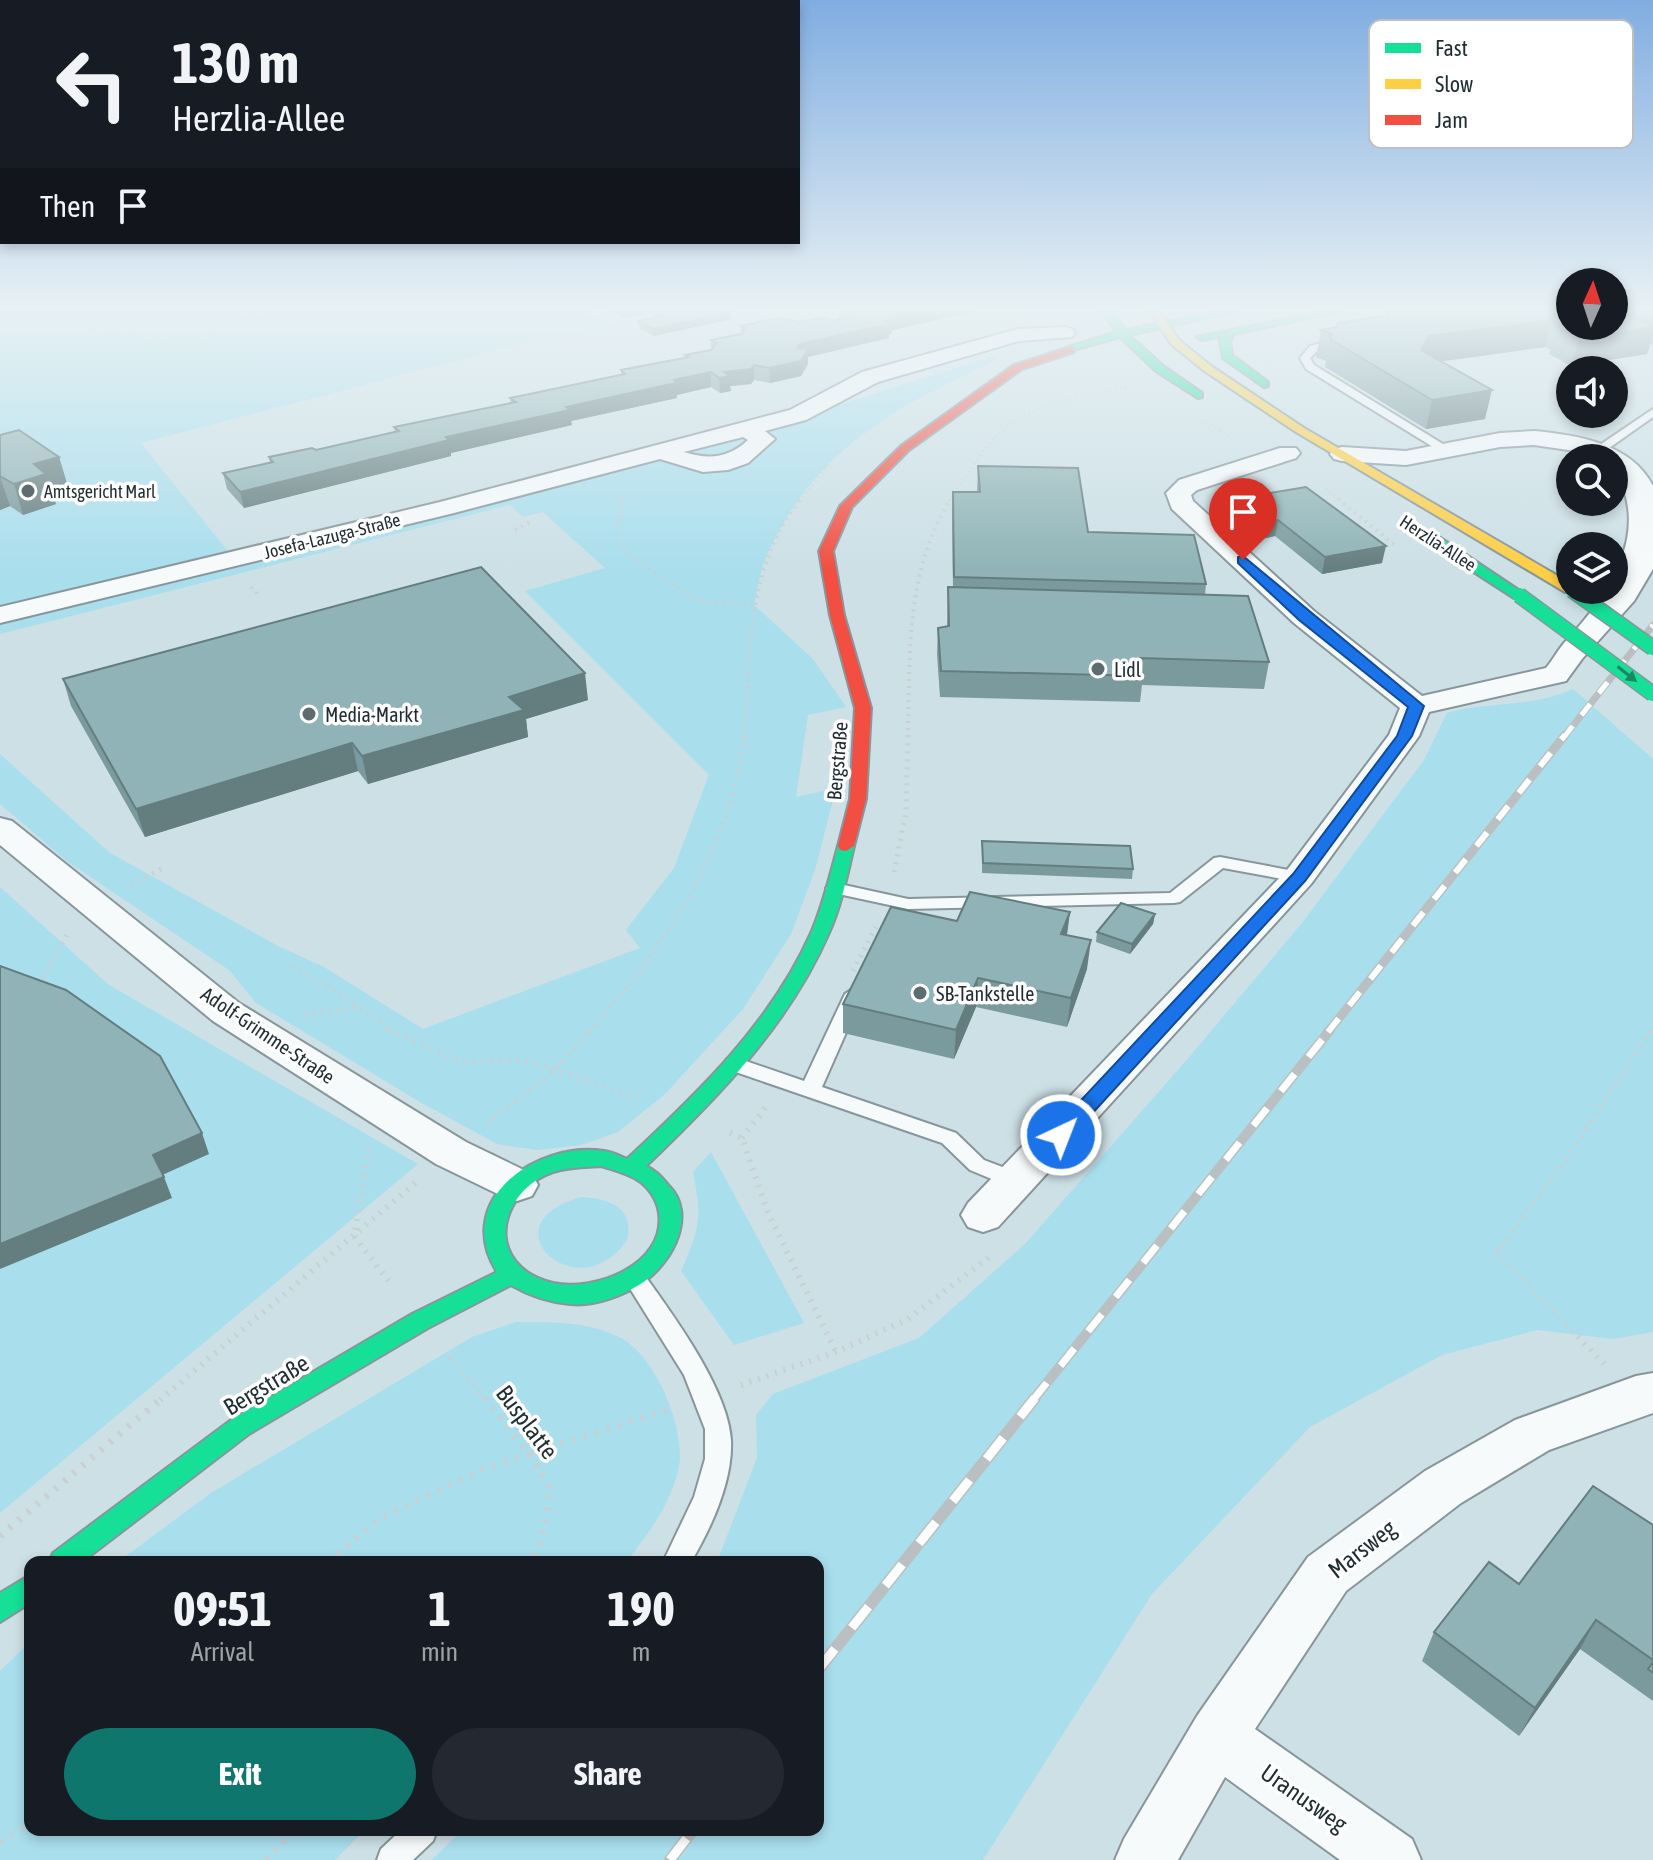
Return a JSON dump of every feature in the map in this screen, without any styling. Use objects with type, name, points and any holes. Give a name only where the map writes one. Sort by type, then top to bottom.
[{"type":"main road","name":"Bergstraße","points":[[634,1165],[689,1114],[734,1064],[777,1010],[819,935],[835,888],[858,799],[863,708],[837,615],[826,551],[846,506],[905,448],[973,398]]},
{"type":"main road","name":"Bergstraße","points":[[968,401],[979,398]]},
{"type":"main road","points":[[1191,398],[1204,410]]},
{"type":"main road","name":"Herzlia-Allee","points":[[1253,398],[1556,580]]},
{"type":"main road","points":[[1326,424],[1519,545],[1556,577]]},
{"type":"main road","name":"Herzlia-Allee","points":[[1415,527],[1519,595],[1653,694]]},
{"type":"main road","name":"Herzlia-Allee","points":[[1592,604],[1653,648]]},
{"type":"main road","points":[[603,1158],[634,1165],[657,1181],[672,1205],[672,1234],[658,1259],[635,1279],[602,1293],[568,1296],[536,1290],[511,1275],[495,1254],[492,1227],[505,1197],[528,1175],[564,1161],[603,1158]]},
{"type":"main road","name":"Bergstraße","points":[[70,1556],[240,1427],[420,1321],[511,1275]]},
{"type":"main road","points":[[0,1609],[24,1591]]},
{"type":"street","name":"Josefa-Lazuga-Straße","points":[[0,615],[240,559],[746,429],[798,415],[827,398]]},
{"type":"street","name":"Herzlia-Allee","points":[[1342,454],[1412,457],[1523,438],[1570,444]]},
{"type":"street","points":[[983,1215],[1018,1182],[1299,877],[1404,736],[1416,706],[1304,617],[1181,504],[1178,493],[1188,485],[1260,449],[1294,456]]},
{"type":"street","name":"Herzlia-Allee","points":[[1416,706],[1556,675],[1563,668],[1570,654],[1631,590],[1649,547],[1651,504],[1645,482],[1628,465]]},
{"type":"street","name":"Adolf-Grimme-Straße","points":[[0,828],[226,1012],[451,1153],[517,1185]]},
{"type":"street","name":"Marsweg","points":[[1145,1860],[1217,1736],[1327,1574],[1443,1487],[1532,1435],[1644,1395]]},
{"type":"street","name":"Uranusweg","points":[[1217,1736],[1391,1860]]},
{"type":"lane","points":[[1360,398],[1447,451]]},
{"type":"lane","points":[[1608,444],[1653,412]]},
{"type":"lane","points":[[835,888],[894,906],[1174,898],[1220,862],[1299,877]]},
{"type":"lane","points":[[810,1090],[855,979]]},
{"type":"lane","points":[[734,1064],[949,1138],[977,1165],[1018,1182]]},
{"type":"lane","points":[[635,1279],[677,1339],[718,1432],[712,1486],[680,1556]]},
{"type":"lane","points":[[392,1860],[416,1836]]},
{"type":"path","points":[[855,979],[894,906],[906,813],[911,633],[915,591],[929,538],[949,501],[1002,430],[1042,409],[1073,398]]},
{"type":"path","points":[[1204,410],[1236,441],[1241,452],[1260,449],[1283,475],[1319,484],[1397,547]]},
{"type":"path","points":[[580,472],[604,492],[624,498],[614,518],[617,537],[635,563],[677,584],[696,600],[754,605]]},
{"type":"path","points":[[37,989],[53,962]]},
{"type":"path","points":[[292,966],[359,1006],[391,1031],[462,1062],[523,1060],[689,1114],[742,1138],[768,1213],[836,1352]]},
{"type":"path","points":[[1644,1395],[1497,1252],[1566,1160],[1653,1027]]},
{"type":"path","points":[[742,1138],[787,1082]]},
{"type":"path","name":"Busplatte","points":[[376,1106],[354,1236],[530,1454],[551,1490],[540,1546],[534,1556]]},
{"type":"path","points":[[335,1556],[382,1517],[478,1471],[836,1352],[908,1319],[1014,1235],[983,1215]]},
{"type":"path","points":[[0,1842],[24,1827]]},
{"type":"path","points":[[266,1860],[290,1836]]},
{"type":"shaded area","points":[[0,398],[315,398],[141,443],[235,560],[801,417],[861,398],[920,398],[859,438],[807,488],[785,520],[760,575],[754,605],[813,659],[846,707],[808,715],[796,797],[836,788],[815,870],[791,934],[743,1009],[665,1094],[618,1132],[581,1145],[537,1150],[497,1144],[420,1102],[256,1003],[229,970],[68,862],[0,804],[0,754],[110,853],[278,946],[324,967],[423,1029],[640,948],[626,930],[674,868],[709,775],[525,591],[605,568],[543,512],[523,517],[510,505],[0,634]]},
{"type":"shaded area","points":[[1573,689],[1653,759],[1653,1332],[1613,1339],[1537,1330],[1442,1355],[1310,1427],[1152,1594],[983,1860],[432,1860],[456,1836],[824,1836],[824,1556],[719,1556],[757,1458],[756,1415],[773,1394],[919,1338],[1025,1244],[1302,923],[1424,760],[1447,713],[1558,695]]},
{"type":"shaded area","points":[[0,887],[109,985],[418,1164],[0,1513]]},
{"type":"shaded area","points":[[711,1152],[804,1323],[734,1345],[681,1271],[698,1223],[693,1172]]},
{"type":"shaded area","points":[[582,1197],[602,1200],[618,1207],[627,1220],[627,1240],[607,1260],[585,1267],[565,1265],[549,1255],[539,1241],[540,1225],[553,1209]]},
{"type":"shaded area","points":[[516,1322],[581,1325],[619,1337],[633,1346],[645,1360],[666,1396],[678,1436],[680,1455],[678,1471],[664,1508],[631,1556],[126,1556],[211,1493],[472,1337]]},
{"type":"shaded area","points":[[24,1648],[24,1836],[359,1836],[335,1860],[0,1860],[0,1671]]},
{"type":"building","points":[[510,398],[608,398],[240,492],[223,473],[273,462],[269,457],[312,448],[316,450],[399,431],[394,427],[516,402]]},
{"type":"building","points":[[19,430],[59,457],[34,464],[46,474],[14,484],[0,476],[0,435]]},
{"type":"building","points":[[978,466],[1078,468],[1088,532],[1194,535],[1206,584],[954,577],[953,492],[980,492]]},
{"type":"building","points":[[1306,487],[1386,546],[1325,557],[1278,520],[1264,522],[1235,499]]},
{"type":"building","name":"Media-Markt","points":[[481,567],[585,673],[509,697],[524,710],[362,756],[352,743],[136,809],[63,679]]},
{"type":"building","name":"Lidl","points":[[948,587],[1248,596],[1269,662],[1140,658],[1143,676],[941,671],[938,628],[949,626]]},
{"type":"building","points":[[982,841],[1130,846],[1133,869],[983,863]]},
{"type":"building","points":[[970,892],[1070,912],[1061,934],[1091,940],[1071,998],[978,978],[956,1030],[843,1004],[891,907],[957,921]]},
{"type":"building","points":[[1121,903],[1155,914],[1132,944],[1097,932]]},
{"type":"building","points":[[0,966],[66,990],[160,1056],[202,1133],[153,1155],[164,1177],[0,1244]]},
{"type":"building","points":[[1593,1486],[1653,1525],[1653,1660],[1596,1620],[1535,1708],[1434,1632],[1489,1562],[1519,1584]]},
{"type":"railway","points":[[1564,737],[1653,625]]},
{"type":"railway","points":[[1328,1032],[1565,735]]},
{"type":"railway","points":[[1033,1400],[1330,1030]]},
{"type":"railway","points":[[824,1662],[1035,1398]]},
{"type":"railway","points":[[670,1860],[688,1836]]},
{"type":"traffic: fast","points":[[1434,540],[1519,595]]},
{"type":"traffic: fast","points":[[1519,595],[1653,694]]},
{"type":"traffic: fast","points":[[1592,604],[1653,648]]},
{"type":"traffic: fast","points":[[634,1165],[713,1087],[762,1030],[783,1000],[819,935],[846,846]]},
{"type":"traffic: fast","points":[[603,1158],[646,1174],[668,1198],[671,1224],[661,1251],[638,1274],[607,1290],[571,1296],[533,1287],[516,1277],[496,1250],[494,1234],[495,1219],[512,1189],[544,1167],[603,1158]]},
{"type":"traffic: fast","points":[[70,1556],[240,1427],[420,1321],[511,1275]]},
{"type":"traffic: fast","points":[[0,1609],[24,1591]]},
{"type":"traffic: slow","points":[[1252,398],[1300,430],[1556,581]]},
{"type":"traffic: jam","points":[[846,846],[858,799],[863,708],[837,615],[826,551],[846,506],[905,448],[975,398]]},
{"type":"place","name":"Amtsgericht Marl","points":[[28,491]]},
{"type":"place","name":"Lidl","points":[[1098,669]]},
{"type":"place","name":"Media-Markt","points":[[309,714]]},
{"type":"place","name":"SB-Tankstelle","points":[[920,993]]},
{"type":"route","points":[[1061,1135],[1299,877],[1369,788],[1404,736],[1416,706],[1304,617],[1243,560]]}]
